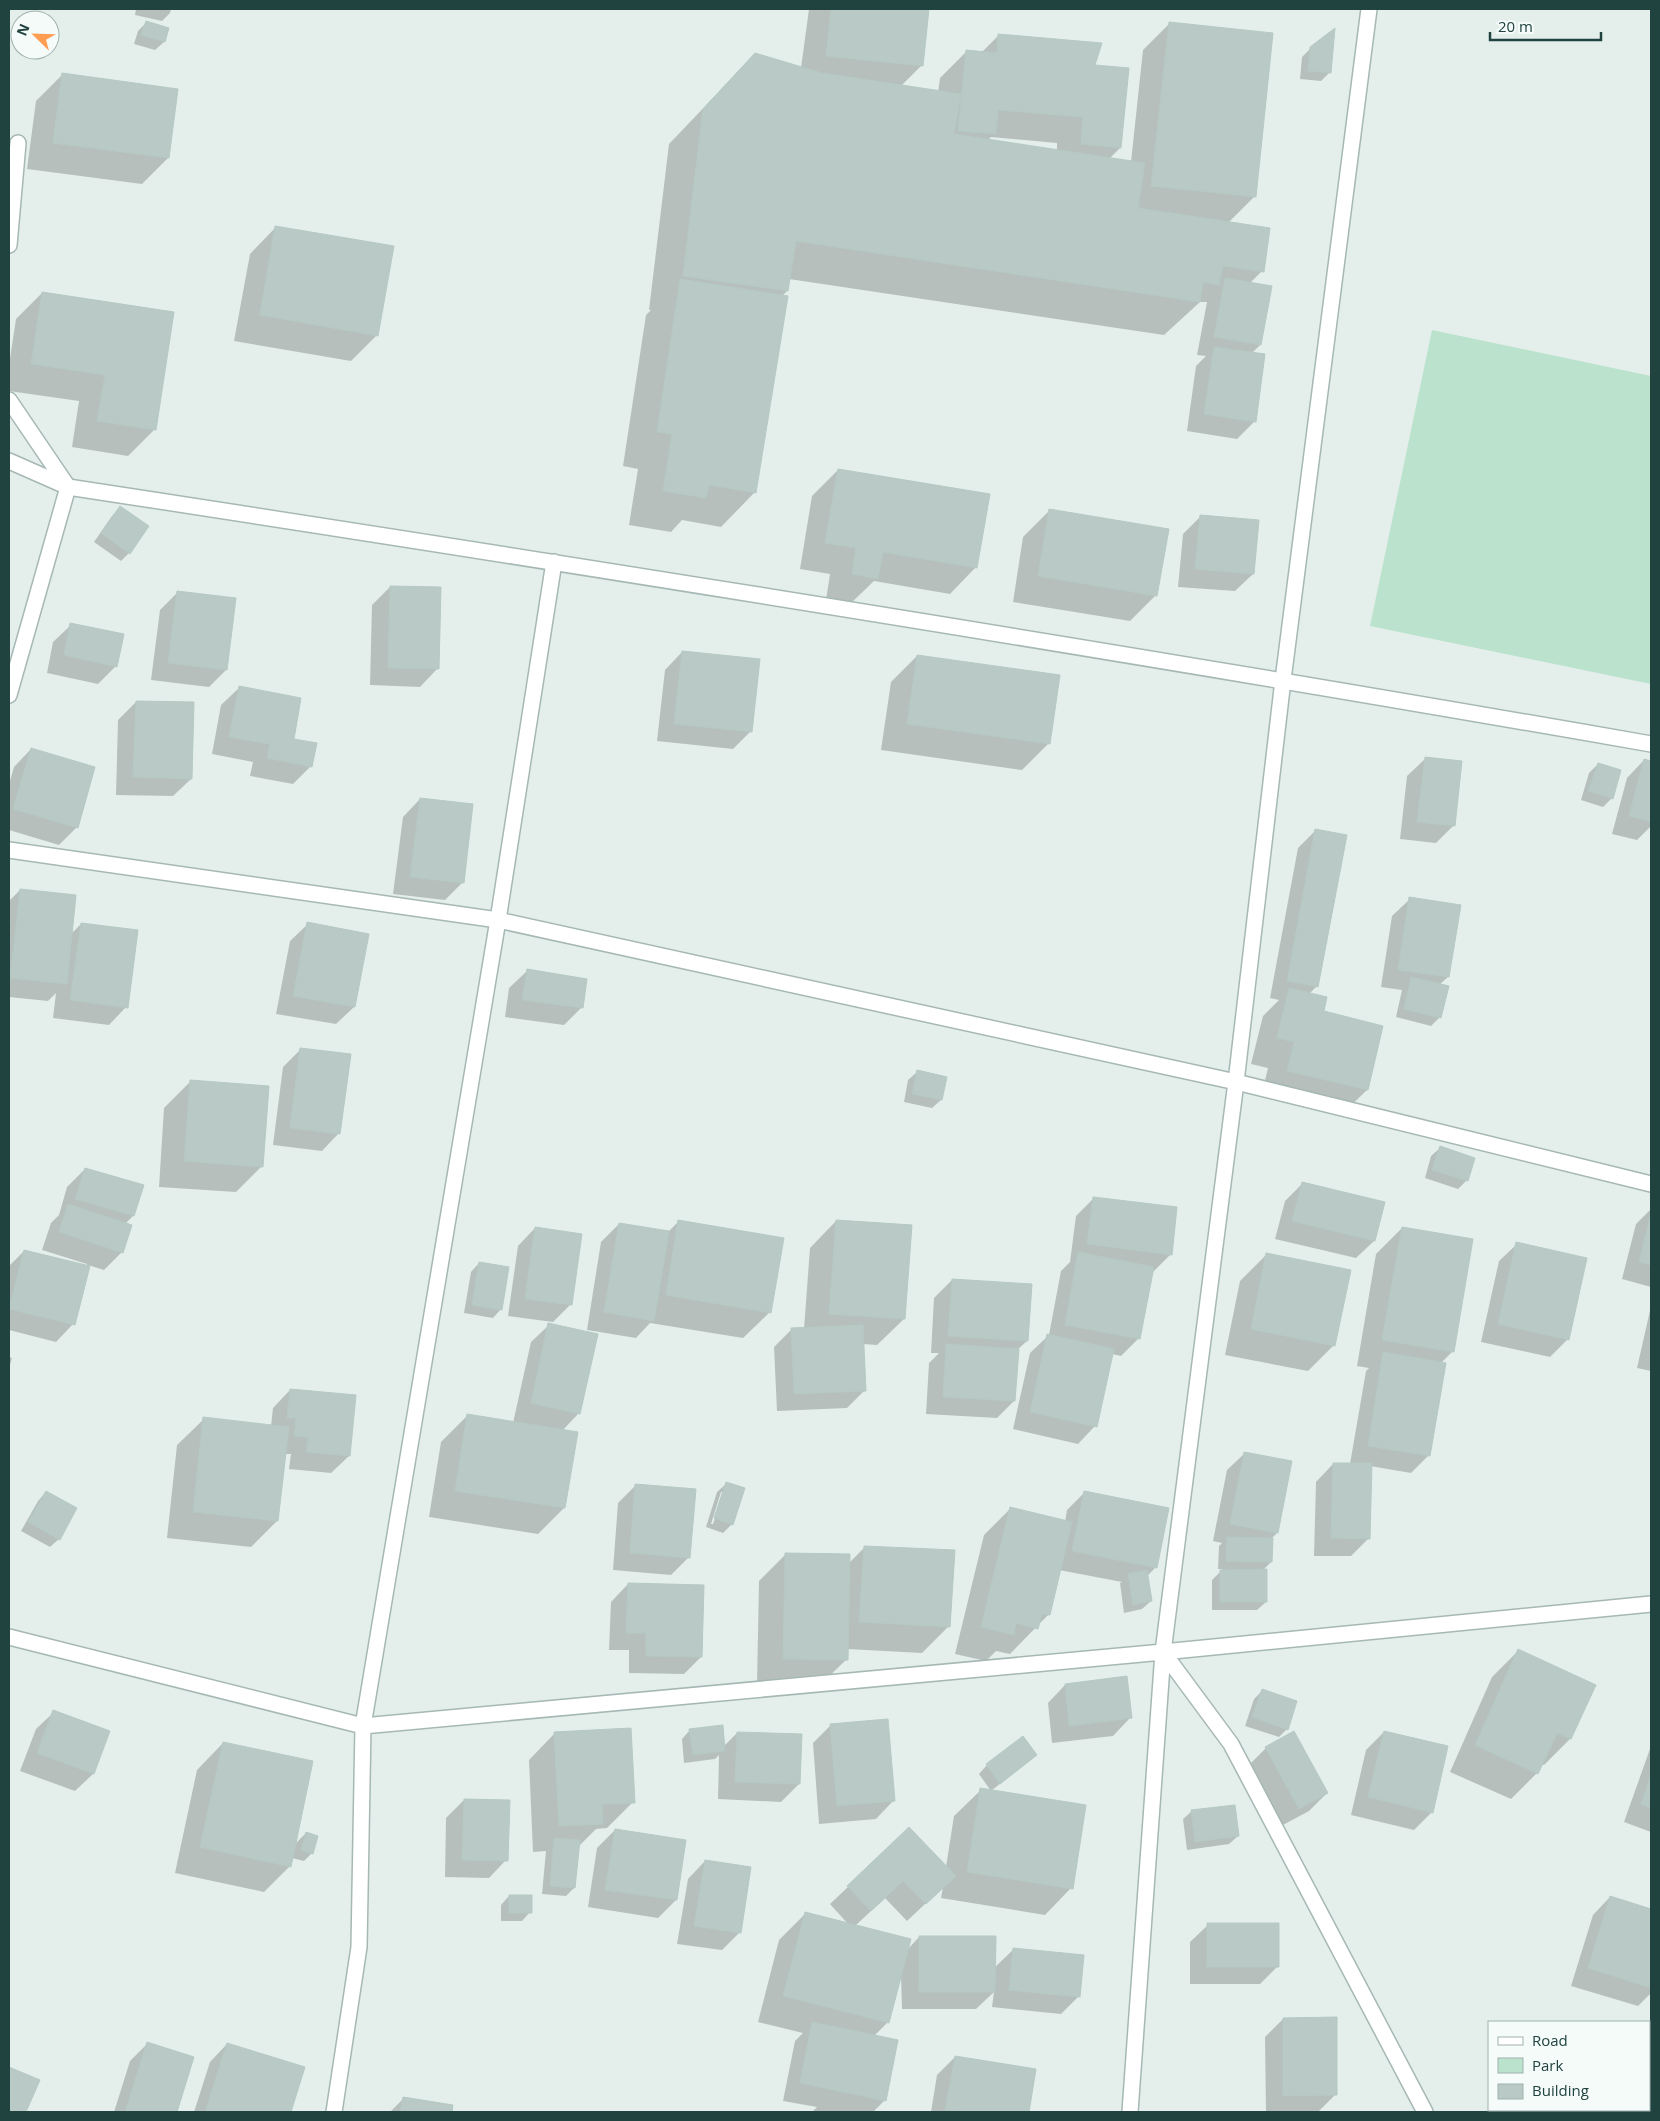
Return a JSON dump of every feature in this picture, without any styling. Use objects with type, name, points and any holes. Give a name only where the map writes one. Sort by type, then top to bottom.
[{"type":"street","points":[[1130,2112],[1163,1652],[1236,1082],[1283,680],[1369,9]]},
{"type":"street","points":[[9,244],[18,143]]},
{"type":"street","points":[[9,400],[68,487],[9,695]]},
{"type":"street","points":[[9,461],[68,487],[554,562],[1283,680],[1651,744]]},
{"type":"street","points":[[334,2112],[359,1948],[363,1726],[498,920],[554,562]]},
{"type":"street","points":[[9,850],[498,920],[1236,1082],[1651,1184]]},
{"type":"street","points":[[9,1637],[363,1726],[1163,1652],[1651,1604]]},
{"type":"street","points":[[1163,1652],[1231,1744],[1425,2112]]},
{"type":"green space","points":[[1432,330],[1651,376],[1651,684],[1370,626]]},
{"type":"building","points":[[831,9],[929,9],[923,66],[826,56]]},
{"type":"building","points":[[146,21],[169,28],[165,42],[141,35]]},
{"type":"building","points":[[1169,22],[1273,33],[1256,197],[1151,186]]},
{"type":"building","points":[[1335,28],[1331,73],[1308,71],[1310,47]]},
{"type":"building","points":[[998,34],[1102,43],[1095,65],[1129,68],[1121,148],[1081,144],[1083,117],[998,110],[996,134],[958,131],[966,50],[997,53]]},
{"type":"building","points":[[755,53],[822,73],[961,94],[954,134],[1145,163],[1138,208],[1270,228],[1264,272],[1223,266],[1219,285],[1203,282],[1200,302],[796,241],[788,291],[683,276],[703,109]]},
{"type":"building","points":[[62,73],[178,89],[169,158],[53,143]]},
{"type":"building","points":[[275,226],[394,246],[378,336],[260,315]]},
{"type":"building","points":[[1225,278],[1272,286],[1261,345],[1214,337]]},
{"type":"building","points":[[680,279],[788,296],[756,493],[709,485],[706,498],[663,491],[672,434],[657,432]]},
{"type":"building","points":[[42,292],[174,312],[156,430],[97,421],[105,375],[31,364]]},
{"type":"building","points":[[1214,347],[1265,354],[1256,422],[1204,414]]},
{"type":"building","points":[[838,469],[990,494],[977,568],[883,552],[878,579],[852,574],[856,548],[825,543]]},
{"type":"building","points":[[120,506],[149,526],[130,554],[101,533]]},
{"type":"building","points":[[1049,509],[1169,529],[1157,596],[1038,576]]},
{"type":"building","points":[[1200,515],[1259,520],[1254,574],[1195,569]]},
{"type":"building","points":[[390,586],[441,587],[439,669],[388,668]]},
{"type":"building","points":[[177,591],[236,598],[227,670],[168,663]]},
{"type":"building","points":[[70,623],[124,634],[117,667],[64,655]]},
{"type":"building","points":[[682,651],[760,659],[752,732],[674,724]]},
{"type":"building","points":[[917,655],[1060,675],[1050,744],[907,724]]},
{"type":"building","points":[[239,686],[301,698],[294,739],[317,743],[312,767],[267,758],[270,744],[229,737]]},
{"type":"building","points":[[136,701],[194,702],[192,779],[133,777]]},
{"type":"building","points":[[31,748],[95,767],[78,828],[13,809]]},
{"type":"building","points":[[1425,757],[1462,761],[1455,826],[1417,822]]},
{"type":"building","points":[[1644,759],[1651,761],[1651,822],[1629,816]]},
{"type":"building","points":[[1598,763],[1621,770],[1613,799],[1588,791]]},
{"type":"building","points":[[420,798],[473,804],[464,883],[410,877]]},
{"type":"building","points":[[1315,829],[1347,835],[1318,987],[1287,981]]},
{"type":"building","points":[[20,889],[76,895],[67,984],[10,978]]},
{"type":"building","points":[[1409,897],[1461,905],[1449,977],[1398,970]]},
{"type":"building","points":[[307,922],[369,934],[355,1007],[293,996]]},
{"type":"building","points":[[81,923],[138,930],[128,1008],[70,1000]]},
{"type":"building","points":[[527,969],[587,979],[583,1008],[522,1000]]},
{"type":"building","points":[[1411,977],[1449,986],[1441,1018],[1404,1009]]},
{"type":"building","points":[[1289,988],[1327,997],[1324,1011],[1383,1026],[1368,1090],[1287,1071],[1294,1042],[1277,1038]]},
{"type":"building","points":[[300,1048],[351,1054],[340,1134],[290,1128]]},
{"type":"building","points":[[917,1070],[947,1077],[942,1100],[912,1094]]},
{"type":"building","points":[[190,1080],[269,1086],[263,1167],[184,1161]]},
{"type":"building","points":[[1440,1146],[1475,1158],[1468,1181],[1432,1170]]},
{"type":"building","points":[[85,1168],[144,1185],[134,1216],[75,1199]]},
{"type":"building","points":[[1302,1182],[1385,1202],[1375,1241],[1292,1221]]},
{"type":"building","points":[[1093,1197],[1177,1207],[1172,1255],[1087,1244]]},
{"type":"building","points":[[68,1204],[132,1225],[123,1253],[59,1232]]},
{"type":"building","points":[[1651,1213],[1651,1265],[1639,1262]]},
{"type":"building","points":[[678,1220],[784,1238],[771,1313],[666,1295]]},
{"type":"building","points":[[836,1220],[912,1225],[905,1319],[829,1314]]},
{"type":"building","points":[[619,1223],[669,1231],[654,1321],[604,1312]]},
{"type":"building","points":[[535,1227],[582,1234],[572,1305],[525,1299]]},
{"type":"building","points":[[1402,1227],[1473,1239],[1454,1352],[1382,1340]]},
{"type":"building","points":[[1516,1242],[1587,1258],[1569,1340],[1498,1324]]},
{"type":"building","points":[[24,1250],[90,1266],[75,1325],[9,1309]]},
{"type":"building","points":[[1078,1252],[1154,1267],[1140,1339],[1065,1325]]},
{"type":"building","points":[[1266,1253],[1351,1270],[1335,1346],[1251,1329]]},
{"type":"building","points":[[479,1262],[509,1267],[502,1310],[472,1305]]},
{"type":"building","points":[[952,1279],[1032,1284],[1028,1341],[948,1336]]},
{"type":"building","points":[[548,1323],[598,1334],[580,1414],[531,1403]]},
{"type":"building","points":[[863,1325],[866,1391],[794,1394],[791,1328]]},
{"type":"building","points":[[1047,1334],[1114,1349],[1097,1427],[1030,1412]]},
{"type":"building","points":[[946,1344],[1019,1349],[1015,1401],[943,1397]]},
{"type":"building","points":[[1383,1352],[1446,1363],[1430,1456],[1368,1446]]},
{"type":"building","points":[[290,1389],[356,1395],[350,1456],[306,1452],[308,1437],[294,1436],[296,1418],[287,1418]]},
{"type":"building","points":[[467,1414],[578,1432],[565,1508],[455,1491]]},
{"type":"building","points":[[203,1417],[289,1427],[278,1521],[193,1512]]},
{"type":"building","points":[[1244,1452],[1292,1461],[1278,1533],[1230,1524]]},
{"type":"building","points":[[1333,1463],[1372,1463],[1370,1539],[1331,1538]]},
{"type":"building","points":[[726,1482],[745,1488],[733,1525],[714,1518]]},
{"type":"building","points":[[635,1484],[696,1489],[690,1558],[630,1553]]},
{"type":"building","points":[[46,1491],[77,1508],[60,1540],[28,1522]]},
{"type":"building","points":[[1084,1491],[1169,1508],[1157,1568],[1072,1551]]},
{"type":"building","points":[[1010,1507],[1072,1522],[1050,1615],[1042,1614],[1038,1629],[1016,1623],[1014,1635],[981,1627]]},
{"type":"building","points":[[1227,1537],[1273,1538],[1272,1562],[1226,1561]]},
{"type":"building","points":[[864,1546],[955,1550],[950,1627],[859,1622]]},
{"type":"building","points":[[785,1553],[850,1554],[848,1660],[783,1659]]},
{"type":"building","points":[[1267,1569],[1267,1602],[1220,1602],[1220,1570]]},
{"type":"building","points":[[1147,1570],[1152,1601],[1133,1605],[1128,1574]]},
{"type":"building","points":[[628,1583],[704,1585],[702,1657],[646,1656],[646,1633],[626,1633]]},
{"type":"building","points":[[1518,1649],[1596,1685],[1571,1739],[1557,1733],[1538,1774],[1475,1745]]},
{"type":"building","points":[[1127,1676],[1132,1718],[1069,1726],[1065,1684]]},
{"type":"building","points":[[1262,1689],[1297,1701],[1288,1730],[1252,1717]]},
{"type":"building","points":[[53,1710],[110,1731],[94,1774],[37,1753]]},
{"type":"building","points":[[888,1719],[895,1801],[837,1806],[830,1724]]},
{"type":"building","points":[[723,1725],[725,1751],[693,1755],[689,1729]]},
{"type":"building","points":[[631,1728],[635,1803],[602,1804],[603,1824],[559,1826],[554,1732]]},
{"type":"building","points":[[1294,1731],[1328,1793],[1299,1809],[1265,1747]]},
{"type":"building","points":[[1384,1731],[1448,1746],[1433,1813],[1368,1797]]},
{"type":"building","points":[[737,1732],[802,1734],[800,1784],[735,1782]]},
{"type":"building","points":[[1023,1736],[1037,1755],[1000,1784],[986,1764]]},
{"type":"building","points":[[223,1742],[313,1761],[291,1867],[200,1847]]},
{"type":"building","points":[[1651,1775],[1651,1808],[1641,1804]]},
{"type":"building","points":[[980,1788],[1086,1805],[1073,1889],[967,1872]]},
{"type":"building","points":[[464,1799],[510,1800],[508,1861],[462,1860]]},
{"type":"building","points":[[1235,1805],[1239,1836],[1195,1842],[1191,1810]]},
{"type":"building","points":[[909,1827],[956,1876],[926,1904],[903,1881],[871,1911],[847,1886]]},
{"type":"building","points":[[615,1829],[686,1840],[677,1900],[605,1890]]},
{"type":"building","points":[[306,1832],[318,1836],[313,1854],[301,1850]]},
{"type":"building","points":[[554,1838],[580,1840],[575,1888],[550,1886]]},
{"type":"building","points":[[705,1860],[751,1867],[741,1933],[694,1926]]},
{"type":"building","points":[[509,1895],[532,1895],[532,1913],[509,1913]]},
{"type":"building","points":[[1610,1896],[1651,1909],[1651,1988],[1588,1968]]},
{"type":"building","points":[[805,1912],[911,1939],[889,2023],[783,1996]]},
{"type":"building","points":[[1207,1923],[1279,1923],[1279,1967],[1207,1967]]},
{"type":"building","points":[[919,1936],[996,1936],[995,1992],[919,1992]]},
{"type":"building","points":[[1013,1948],[1084,1955],[1080,1997],[1009,1990]]},
{"type":"building","points":[[1337,2017],[1337,2095],[1283,2096],[1283,2018]]},
{"type":"building","points":[[812,2022],[898,2040],[886,2101],[800,2083]]},
{"type":"building","points":[[147,2042],[194,2057],[177,2112],[125,2112]]},
{"type":"building","points":[[227,2043],[305,2067],[291,2112],[205,2112]]},
{"type":"building","points":[[955,2056],[1036,2069],[1029,2112],[959,2112],[945,2110]]},
{"type":"building","points":[[9,2067],[40,2080],[26,2112],[9,2112]]},
{"type":"building","points":[[403,2097],[453,2105],[452,2112],[400,2112]]}]
